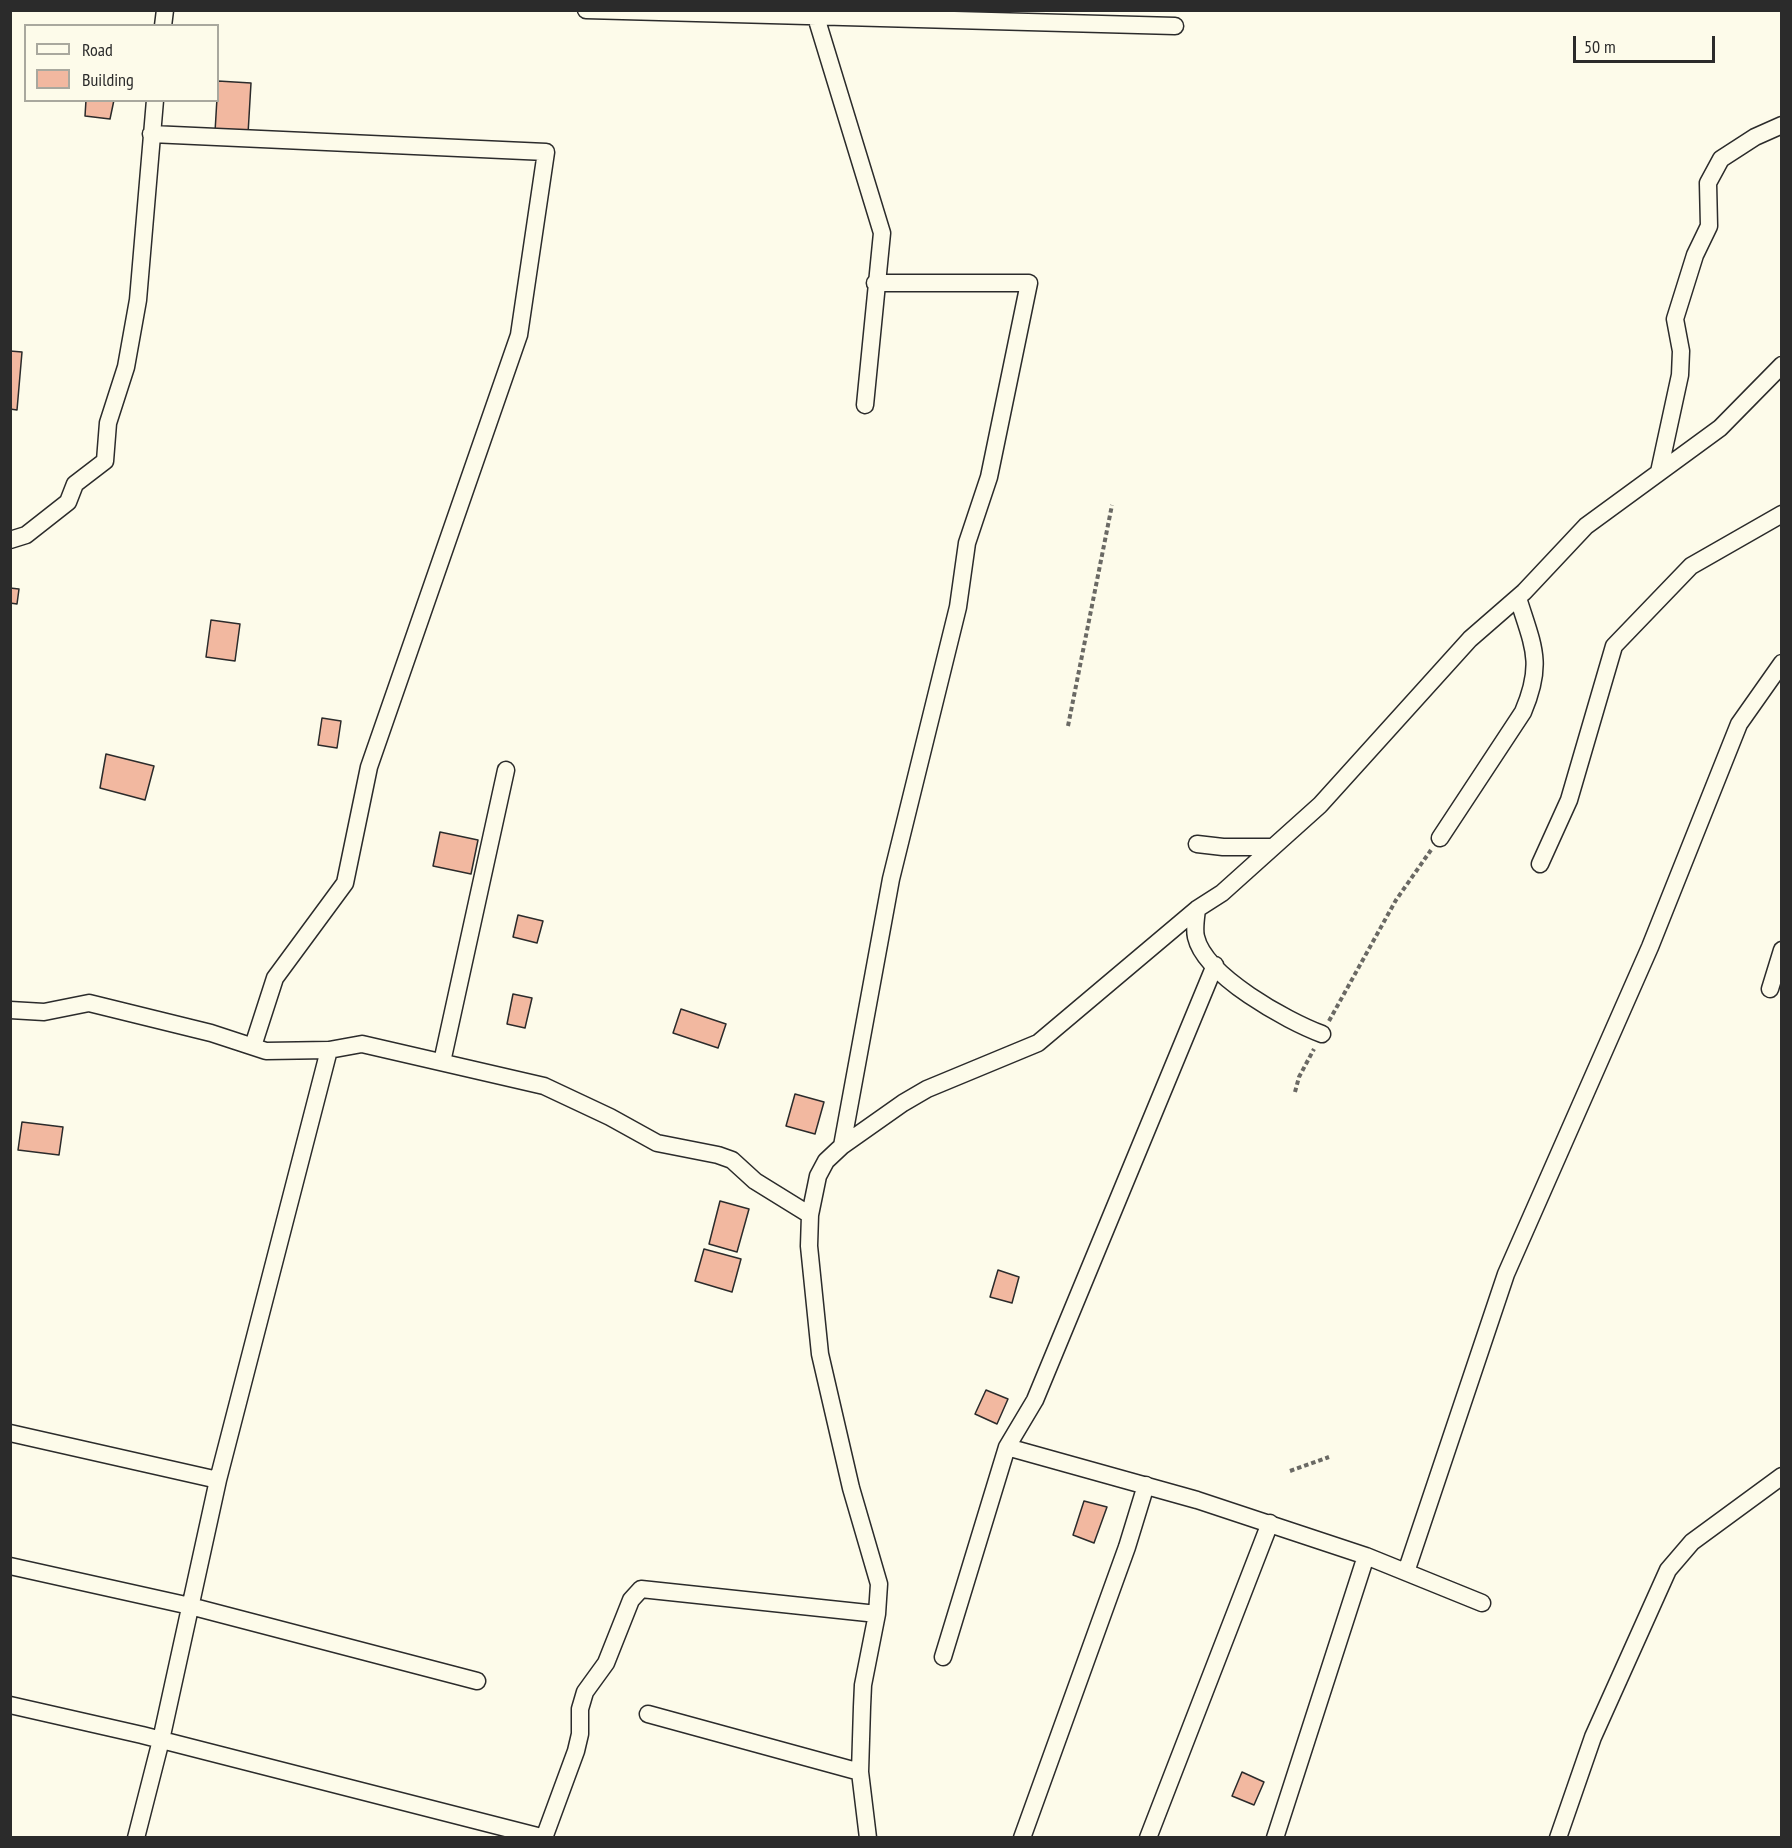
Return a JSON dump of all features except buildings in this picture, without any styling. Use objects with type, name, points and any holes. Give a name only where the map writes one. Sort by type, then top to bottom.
[{"type":"street","points":[[586,10],[1175,26]]},
{"type":"street","points":[[816,17],[882,233],[875,283],[865,405]]},
{"type":"street","points":[[10,540],[26,535],[68,502],[75,484],[105,461],[108,423],[126,367],[138,300],[155,102]]},
{"type":"street","points":[[1659,472],[1680,375],[1681,351],[1675,319],[1695,255],[1709,226],[1708,183],[1721,159],[1755,137],[1782,125]]},
{"type":"street","points":[[151,134],[546,152],[519,335],[369,767],[345,883],[275,978],[253,1046]]},
{"type":"street","points":[[842,1146],[891,879],[958,607],[967,543],[989,477],[1029,283],[875,283]]},
{"type":"street","points":[[868,1838],[860,1772],[863,1685],[879,1593],[876,1574],[851,1488],[820,1354],[812,1296],[810,1215],[818,1176],[826,1161],[842,1146],[927,1089],[1038,1043],[1197,909],[1222,892],[1320,805],[1470,639],[1518,598],[1586,526],[1720,428],[1782,365]]},
{"type":"street","points":[[1540,864],[1569,800],[1614,646],[1691,566],[1782,514]]},
{"type":"street","points":[[1440,838],[1523,712],[1533,689],[1535,653],[1518,598]]},
{"type":"street","points":[[1406,1572],[1506,1275],[1650,947],[1739,724],[1782,663]]},
{"type":"street","points":[[442,1062],[506,770]]},
{"type":"street","points":[[1197,844],[1223,847],[1273,847]]},
{"type":"street","points":[[1197,909],[1196,938],[1209,960],[1258,1002],[1290,1022],[1322,1034]]},
{"type":"street","points":[[1770,989],[1782,950]]},
{"type":"street","points":[[943,1657],[1007,1447],[1035,1400],[1215,966]]},
{"type":"street","points":[[10,1010],[44,1012],[89,1003],[280,1052],[329,1050],[362,1044],[544,1086],[601,1112],[657,1143],[732,1160],[755,1181],[810,1215]]},
{"type":"street","points":[[136,1838],[161,1740],[218,1480],[329,1050]]},
{"type":"street","points":[[10,1433],[218,1480]]},
{"type":"street","points":[[1007,1447],[1146,1485],[1270,1523],[1366,1556],[1482,1603]]},
{"type":"street","points":[[1558,1838],[1593,1737],[1668,1570],[1692,1542],[1782,1476]]},
{"type":"street","points":[[1022,1838],[1127,1547],[1146,1485]]},
{"type":"street","points":[[1148,1838],[1270,1523]]},
{"type":"street","points":[[1275,1838],[1366,1556]]},
{"type":"street","points":[[10,1566],[190,1606],[477,1681]]},
{"type":"street","points":[[10,1705],[161,1740],[544,1837],[576,1751],[580,1734],[580,1709],[585,1692],[606,1663],[631,1600],[640,1589],[877,1614]]},
{"type":"street","points":[[648,1714],[860,1772]]},
{"type":"path","points":[[1068,726],[1112,505]]},
{"type":"path","points":[[1295,1092],[1299,1077],[1396,900],[1440,838]]},
{"type":"path","points":[[1290,1471],[1329,1457]]}]
